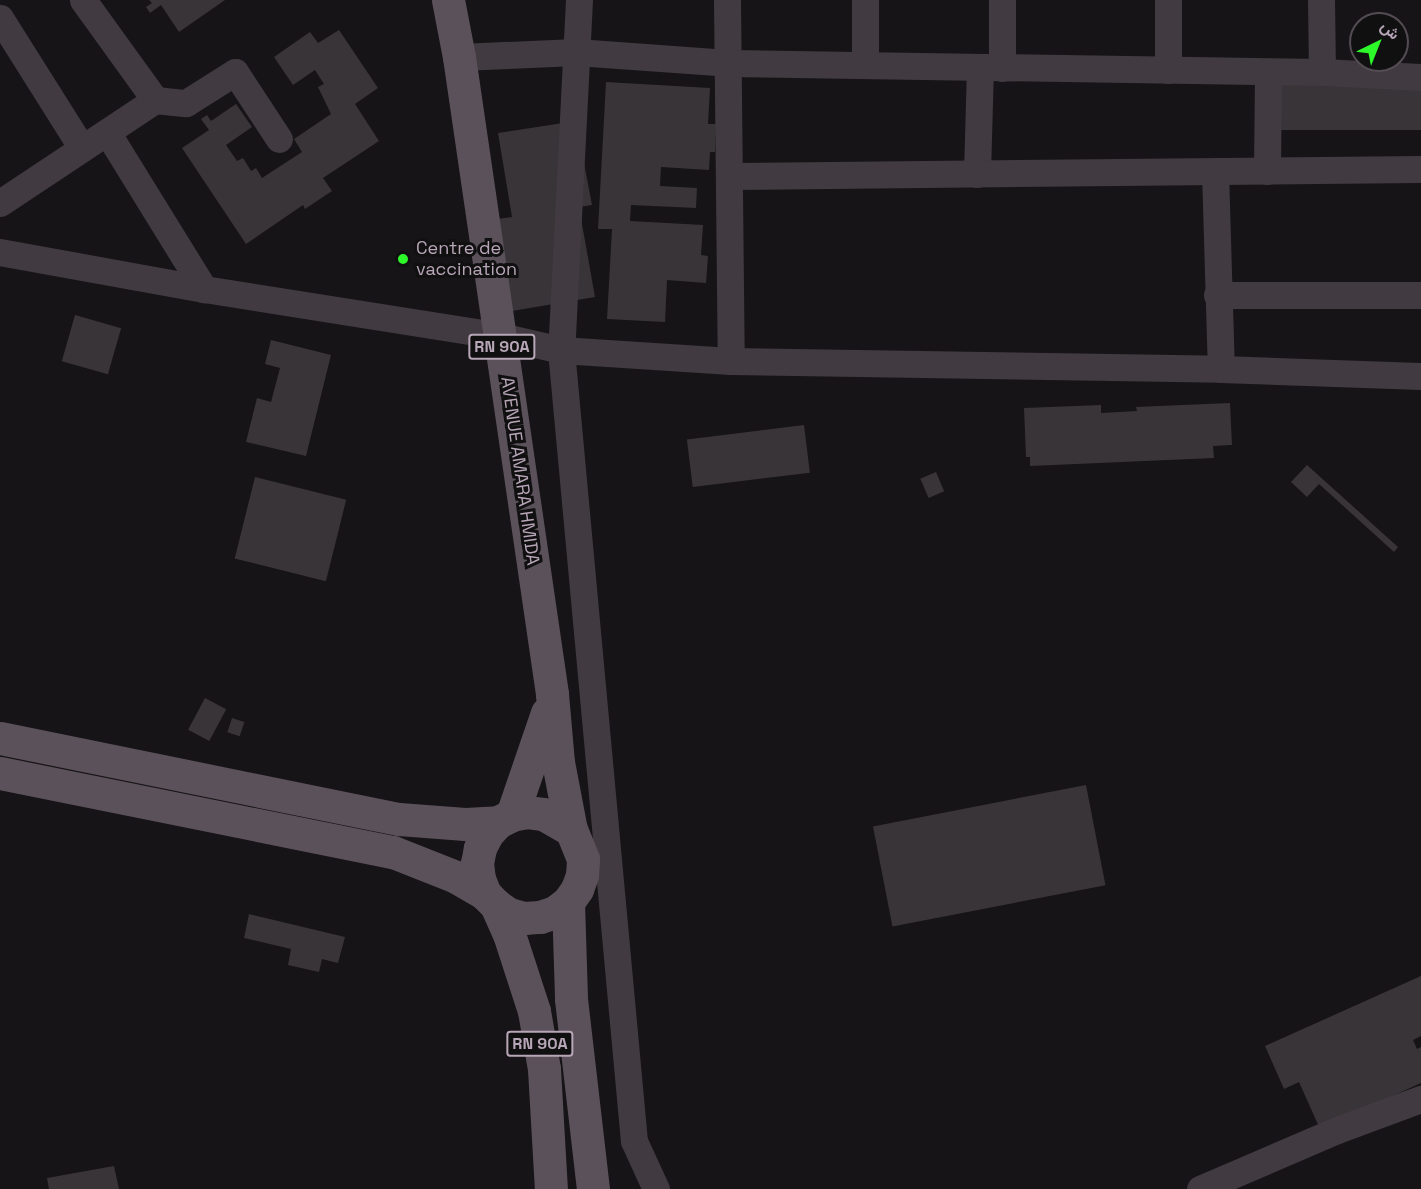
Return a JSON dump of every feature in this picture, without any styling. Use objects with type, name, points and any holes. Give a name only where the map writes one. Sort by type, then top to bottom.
[{"type":"main road","name":"AVENUE AMARA HMIDA","points":[[448,0],[459,57],[552,694],[558,762],[586,842]]},
{"type":"main road","name":"AVENUE AMARA HMIDA","points":[[505,819],[534,755],[552,694]]},
{"type":"main road","points":[[0,738],[399,819],[465,824],[505,819],[527,812],[543,814],[586,842],[582,875],[577,890],[568,902],[555,912],[540,917],[524,918],[509,914],[456,877],[393,852],[0,773]]},
{"type":"main road","points":[[490,899],[479,879],[477,863],[480,848],[487,834],[505,819]]},
{"type":"main road","name":"RN 90A","points":[[490,899],[509,934],[525,981],[540,1038],[551,1189]]},
{"type":"main road","name":"RN 90A","points":[[568,902],[571,999],[593,1189]]},
{"type":"street","points":[[83,0],[155,100]]},
{"type":"street","points":[[579,0],[561,350],[586,842],[634,1141],[656,1189]]},
{"type":"street","points":[[727,0],[731,361]]},
{"type":"street","points":[[865,0],[866,65]]},
{"type":"street","points":[[977,174],[1002,0]]},
{"type":"street","points":[[1168,0],[1168,70]]},
{"type":"street","points":[[1321,0],[1322,72]]},
{"type":"street","points":[[0,18],[82,148]]},
{"type":"street","points":[[459,57],[576,51],[728,63],[1322,72],[1421,76]]},
{"type":"street","points":[[0,202],[155,100],[186,103],[236,72],[279,140]]},
{"type":"street","points":[[1267,171],[1268,72]]},
{"type":"street","points":[[107,132],[204,289]]},
{"type":"street","points":[[729,176],[1421,169]]},
{"type":"street","points":[[1215,171],[1221,369]]},
{"type":"street","points":[[0,252],[204,289],[500,336],[561,350],[731,361],[1221,369],[1421,376]]},
{"type":"street","points":[[1217,295],[1421,295]]},
{"type":"street","points":[[1200,1189],[1337,1130],[1421,1099]]},
{"type":"building","points":[[149,0],[225,0],[179,32],[161,5],[150,13],[146,7],[152,3]]},
{"type":"building","points":[[339,30],[378,88],[355,104],[379,141],[323,178],[332,191],[305,209],[303,205],[246,244],[182,148],[209,130],[201,119],[207,115],[211,121],[236,104],[252,127],[226,145],[237,161],[243,158],[251,171],[256,168],[262,178],[302,152],[294,139],[331,114],[318,87],[324,84],[315,70],[293,85],[274,57],[310,32],[318,43]]},
{"type":"building","points":[[1257,81],[1421,81],[1421,130],[1257,130]]},
{"type":"building","points":[[606,82],[710,88],[708,124],[716,124],[715,152],[710,152],[709,170],[661,167],[660,186],[697,188],[696,208],[631,205],[630,221],[703,225],[701,255],[708,256],[706,283],[667,280],[665,322],[607,319],[612,229],[598,229]]},
{"type":"building","points":[[576,121],[592,205],[579,207],[595,297],[512,311],[497,219],[512,217],[498,133]]},
{"type":"building","points":[[75,315],[121,328],[108,374],[62,361]]},
{"type":"building","points":[[271,340],[331,355],[306,456],[246,442],[257,398],[271,402],[280,368],[265,364]]},
{"type":"building","points":[[1230,403],[1232,445],[1213,446],[1214,458],[1030,466],[1030,457],[1026,457],[1024,408],[1101,405],[1101,413],[1137,411],[1136,407]]},
{"type":"building","points":[[804,425],[810,473],[693,487],[687,439]]},
{"type":"building","points":[[1307,465],[1398,547],[1394,552],[1319,484],[1307,497],[1291,482]]},
{"type":"building","points":[[936,472],[944,491],[929,498],[920,479]]},
{"type":"building","points":[[255,477],[346,500],[326,581],[235,559]]},
{"type":"building","points":[[205,698],[226,709],[209,741],[188,730]]},
{"type":"building","points":[[232,718],[244,722],[240,736],[227,732]]},
{"type":"building","points":[[1086,785],[1105,885],[892,927],[873,826]]},
{"type":"building","points":[[249,914],[345,937],[338,963],[322,959],[319,972],[288,965],[291,949],[244,938]]},
{"type":"building","points":[[1421,976],[1421,1036],[1413,1040],[1417,1049],[1421,1047],[1421,1083],[1320,1129],[1299,1082],[1284,1089],[1265,1046]]},
{"type":"building","points":[[114,1166],[119,1189],[49,1189],[47,1178]]},
{"type":"place","name":"Centre de vaccination","points":[[403,259]]}]
